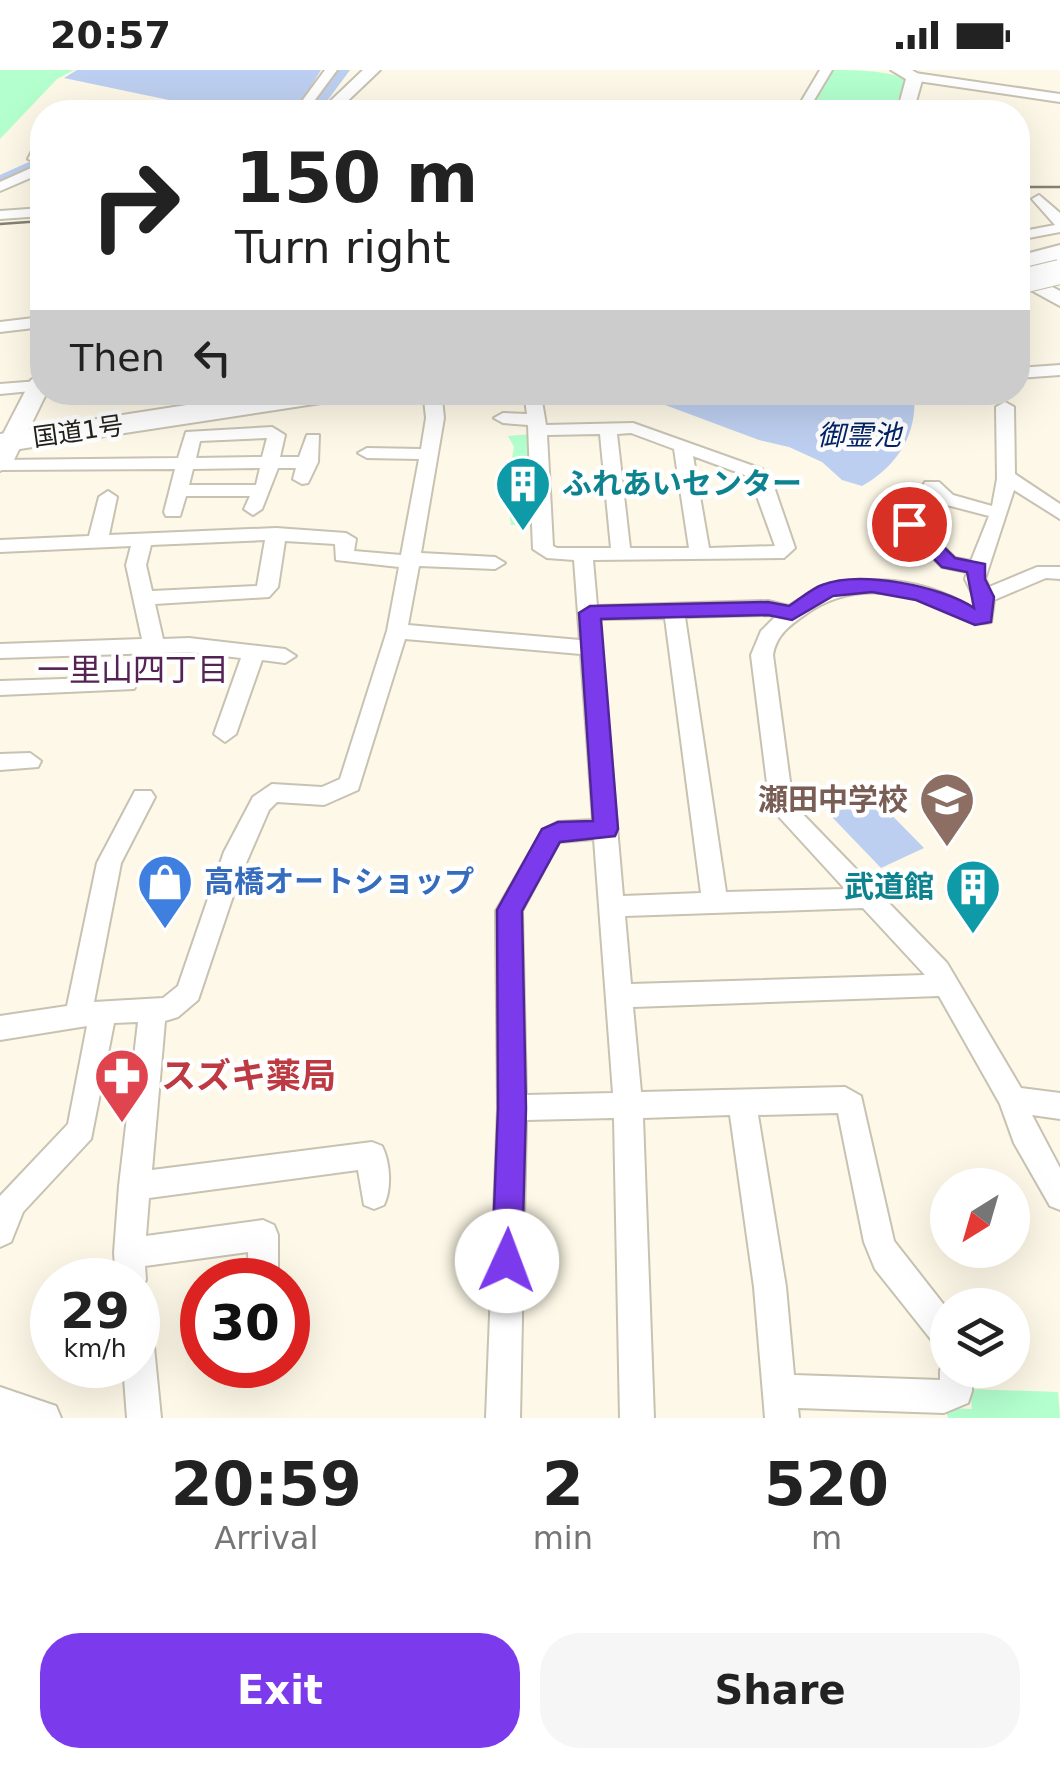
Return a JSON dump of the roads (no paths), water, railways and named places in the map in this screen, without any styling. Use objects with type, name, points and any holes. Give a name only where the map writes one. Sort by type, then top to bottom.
[{"type":"highway","points":[[1031,275],[1060,251]]},
{"type":"highway","points":[[1031,275],[1060,262]]},
{"type":"highway","name":"国道1号","points":[[5,445],[191,405]]},
{"type":"highway","name":"国道1号","points":[[5,445],[253,405]]},
{"type":"street","points":[[339,100],[372,70]]},
{"type":"street","points":[[808,100],[826,70]]},
{"type":"street","points":[[898,70],[916,77],[1060,98]]},
{"type":"street","points":[[909,100],[916,77]]},
{"type":"street","points":[[310,100],[327,78],[355,85]]},
{"type":"street","points":[[0,187],[30,169]]},
{"type":"street","points":[[1030,233],[1060,225],[1048,204]]},
{"type":"street","points":[[0,215],[30,213]]},
{"type":"street","points":[[0,327],[30,323]]},
{"type":"street","points":[[1030,372],[1060,370]]},
{"type":"street","points":[[0,389],[30,385]]},
{"type":"street","points":[[30,402],[5,445],[186,461],[270,460],[306,471],[313,438]]},
{"type":"street","points":[[0,1028],[90,1014],[169,1010],[189,992],[248,823],[264,797],[324,796],[350,784],[397,632],[435,418],[434,405]]},
{"type":"street","points":[[503,418],[538,425],[633,428],[756,473],[763,481],[785,548],[777,554],[554,554],[543,550],[538,425],[535,405]]},
{"type":"street","points":[[1005,407],[1001,430],[1006,476],[998,513],[978,568],[977,589],[984,597],[984,617],[975,618],[958,607],[920,594],[894,588],[850,586],[828,590],[792,613],[763,643],[762,655],[777,795],[792,821],[948,985],[1013,1100],[1024,1134],[1060,1196]]},
{"type":"street","points":[[608,429],[621,554]]},
{"type":"street","points":[[173,512],[192,436],[272,432],[276,435],[263,490],[254,508]]},
{"type":"street","points":[[682,446],[700,554]]},
{"type":"street","points":[[367,453],[428,454]]},
{"type":"street","points":[[1006,476],[1060,513]]},
{"type":"street","points":[[932,486],[946,500],[998,513]]},
{"type":"street","points":[[178,491],[263,490]]},
{"type":"street","points":[[98,541],[108,496]]},
{"type":"street","points":[[889,505],[949,563],[978,568]]},
{"type":"street","points":[[146,598],[262,592],[268,587],[276,534]]},
{"type":"street","points":[[0,546],[276,534],[346,538],[343,556],[495,563]]},
{"type":"street","points":[[143,539],[136,564],[154,646]]},
{"type":"street","points":[[583,554],[628,1104],[638,1418]]},
{"type":"street","points":[[984,597],[1044,571],[1060,573]]},
{"type":"street","points":[[590,613],[768,608],[792,613]]},
{"type":"street","points":[[674,611],[716,904]]},
{"type":"street","points":[[397,632],[592,648]]},
{"type":"street","points":[[0,651],[189,645],[285,656]]},
{"type":"street","points":[[225,734],[254,652]]},
{"type":"street","points":[[0,688],[126,684]]},
{"type":"street","points":[[0,762],[30,762]]},
{"type":"street","points":[[0,1232],[12,1203],[81,1130],[90,1014],[109,863],[142,797]]},
{"type":"street","points":[[503,1418],[512,1108],[511,903],[551,836],[558,832],[606,829]]},
{"type":"street","points":[[612,906],[869,898]]},
{"type":"street","points":[[619,996],[948,985]]},
{"type":"street","points":[[130,1258],[152,1012]]},
{"type":"street","points":[[512,1108],[837,1098],[851,1106],[879,1242],[886,1258],[930,1313]]},
{"type":"street","points":[[1013,1100],[1060,1106]]},
{"type":"street","points":[[742,1101],[770,1287],[781,1405],[944,1396],[956,1388]]},
{"type":"street","points":[[134,1186],[372,1155],[374,1195]]},
{"type":"street","points":[[160,1260],[263,1236],[263,1258]]},
{"type":"street","points":[[141,1388],[144,1418]]},
{"type":"street","points":[[0,1403],[44,1418]]},
{"type":"water","points":[[77,70],[321,70],[302,100],[169,100],[64,78]]},
{"type":"water","name":"御霊池","points":[[665,405],[914,405],[913,422],[903,447],[886,469],[862,486],[842,480],[822,462],[789,447],[759,440]]},
{"type":"water","points":[[872,795],[924,848],[881,868],[830,815]]},
{"type":"waterway","points":[[319,100],[341,70]]},
{"type":"waterway","points":[[0,182],[30,168]]},
{"type":"railway","points":[[1030,187],[1060,187]]},
{"type":"railway","points":[[0,224],[30,222]]},
{"type":"place","name":"ふれあいセンター","points":[[523,533]]},
{"type":"place","name":"瀬田中学校","points":[[947,849]]},
{"type":"place","name":"高橋オートショップ","points":[[165,931]]},
{"type":"place","name":"武道館","points":[[973,936]]},
{"type":"place","name":"スズキ薬局","points":[[122,1125]]},
{"type":"district","name":"一里山四丁目","points":[[133,670]]}]
